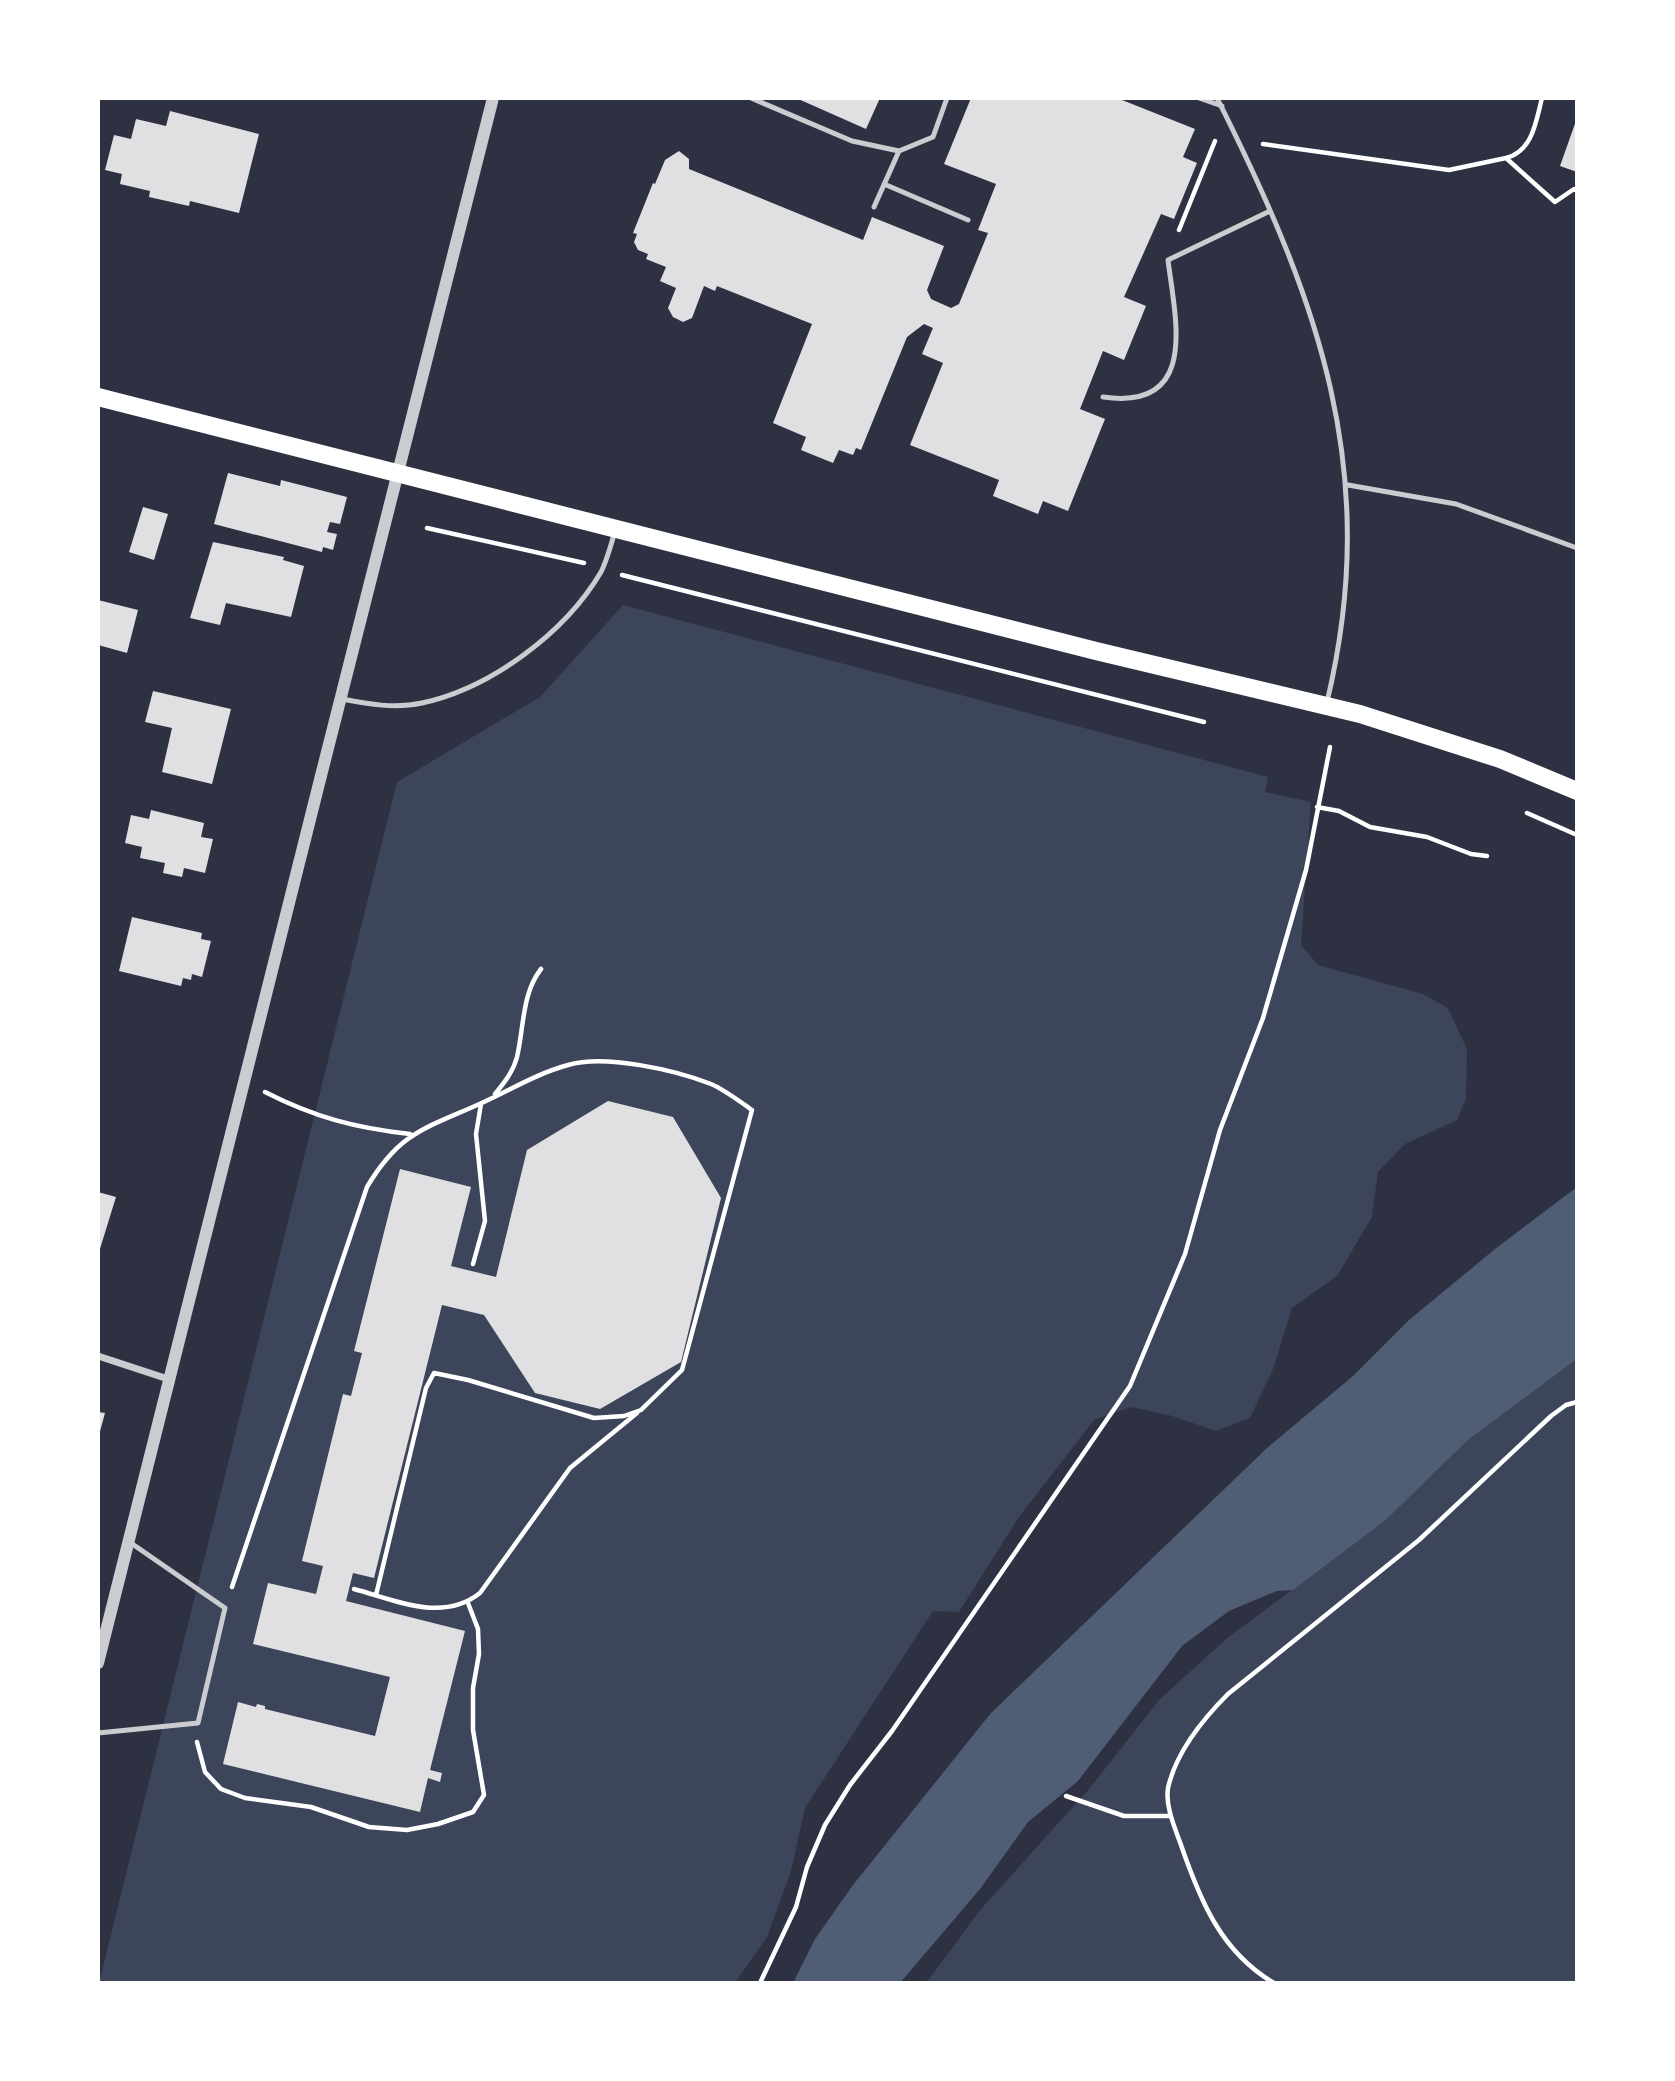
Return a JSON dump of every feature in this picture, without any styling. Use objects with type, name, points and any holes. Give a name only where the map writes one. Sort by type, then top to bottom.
[{"type":"main road","points":[[98,397],[1326,706],[1434,736],[1577,791]]},
{"type":"street","points":[[98,1663],[338,698],[399,472],[493,98]]},
{"type":"street","points":[[98,1356],[167,1379]]},
{"type":"lane","points":[[751,98],[852,141],[899,151],[933,137],[947,98]]},
{"type":"lane","points":[[1199,98],[1222,106]]},
{"type":"lane","points":[[1217,98],[1299,280],[1321,347],[1339,421],[1348,485],[1348,591],[1344,628],[1326,706]]},
{"type":"lane","points":[[874,207],[899,151]]},
{"type":"lane","points":[[884,184],[968,219]]},
{"type":"lane","points":[[1103,397],[1120,400],[1145,393],[1165,378],[1174,363],[1178,346],[1168,260],[1270,211]]},
{"type":"lane","points":[[1348,485],[1456,504],[1577,548]]},
{"type":"lane","points":[[338,698],[370,704],[419,703],[446,696],[482,679],[520,656],[574,608],[603,569],[616,529]]},
{"type":"lane","points":[[98,1733],[198,1723],[225,1608],[127,1541]]},
{"type":"path","points":[[1263,144],[1448,170],[1517,155],[1528,144],[1542,98]]},
{"type":"path","points":[[1168,260],[1215,140]]},
{"type":"path","points":[[1506,158],[1555,202],[1574,189],[1577,191]]},
{"type":"path","points":[[427,528],[603,569],[678,592],[1204,722]]},
{"type":"path","points":[[760,1983],[796,1907],[807,1867],[825,1825],[850,1785],[892,1731],[1130,1386],[1143,1359],[1185,1254],[1220,1130],[1263,1018],[1306,870],[1330,747]]},
{"type":"path","points":[[1317,807],[1339,811],[1370,827],[1427,837],[1471,854],[1487,856]]},
{"type":"path","points":[[1527,813],[1577,835]]},
{"type":"path","points":[[492,1098],[508,1078],[517,1058],[532,980],[541,969]]},
{"type":"path","points":[[225,1608],[367,1187],[384,1158],[411,1134],[532,1077],[571,1064],[605,1062],[666,1071],[712,1084],[751,1110],[682,1370],[641,1410],[570,1468],[480,1593],[468,1603],[453,1609],[422,1608],[354,1589]]},
{"type":"path","points":[[243,1080],[311,1113],[358,1128],[411,1134]]},
{"type":"path","points":[[473,1264],[485,1221],[476,1134],[481,1103]]},
{"type":"path","points":[[376,1595],[426,1388],[434,1373],[468,1380],[594,1418],[624,1416],[641,1410]]},
{"type":"path","points":[[1274,1983],[1234,1952],[1197,1893],[1171,1816],[1167,1791],[1173,1770],[1201,1722],[1228,1694],[1419,1540],[1551,1416],[1566,1405],[1577,1402]]},
{"type":"path","points":[[198,1723],[197,1749],[205,1772],[221,1788],[245,1798],[311,1807],[369,1826],[407,1830],[438,1824],[473,1812],[484,1795],[473,1730],[473,1688],[480,1654],[478,1629],[468,1603]]},
{"type":"path","points":[[1066,1796],[1094,1808],[1124,1816],[1171,1816]]},
{"type":"shaded area","points":[[623,605],[1268,777],[1265,792],[1311,802],[1301,945],[1318,965],[1423,994],[1448,1008],[1467,1049],[1466,1099],[1457,1120],[1405,1144],[1378,1172],[1372,1217],[1337,1276],[1292,1308],[1273,1369],[1250,1418],[1216,1431],[1172,1416],[1131,1407],[1094,1420],[1019,1517],[959,1612],[933,1611],[805,1808],[791,1871],[767,1937],[735,1983],[99,1983],[397,782],[540,697]]},
{"type":"shaded area","points":[[1577,1187],[1577,1359],[1468,1440],[1386,1520],[1293,1590],[1277,1591],[1229,1611],[1182,1646],[1078,1781],[1028,1822],[980,1889],[900,1983],[793,1983],[815,1939],[853,1885],[991,1713],[1267,1448],[1353,1376],[1409,1320],[1495,1249]]},
{"type":"shaded area","points":[[1577,1359],[1577,1983],[926,1983],[981,1909],[1089,1789],[1159,1700],[1226,1639],[1386,1520],[1468,1440]]},
{"type":"building","points":[[796,98],[880,98],[866,129]]},
{"type":"building","points":[[971,98],[1117,98],[1195,129],[1183,157],[1197,163],[1174,219],[1161,214],[1124,297],[1146,306],[1124,360],[1103,351],[1080,409],[1105,419],[1068,511],[1043,501],[1038,514],[993,496],[999,480],[910,445],[943,363],[922,354],[933,328],[924,324],[907,337],[861,450],[856,448],[853,455],[839,450],[833,463],[801,450],[806,437],[773,423],[812,324],[717,286],[715,291],[704,286],[692,318],[683,322],[673,317],[668,308],[676,288],[660,281],[666,267],[646,259],[648,254],[638,250],[634,242],[637,234],[633,233],[653,183],[655,184],[665,160],[679,151],[689,159],[689,169],[863,240],[872,217],[944,246],[927,290],[931,299],[951,308],[959,304],[988,233],[978,230],[996,184],[944,164]]},
{"type":"building","points":[[170,111],[259,134],[239,213],[190,201],[189,206],[149,197],[150,191],[120,184],[122,174],[105,170],[114,135],[131,139],[136,119],[166,126]]},
{"type":"building","points":[[1577,118],[1577,172],[1560,166]]},
{"type":"building","points":[[228,473],[280,486],[281,480],[347,497],[340,524],[330,522],[327,532],[337,534],[333,550],[323,547],[322,552],[214,524]]},
{"type":"building","points":[[143,507],[168,514],[154,560],[129,552]]},
{"type":"building","points":[[213,542],[284,557],[283,560],[304,566],[291,617],[226,603],[220,625],[190,618]]},
{"type":"building","points":[[98,600],[138,610],[127,653],[98,645]]},
{"type":"building","points":[[153,691],[231,709],[212,784],[162,772],[172,728],[145,722]]},
{"type":"building","points":[[151,810],[204,823],[201,837],[213,839],[205,873],[184,868],[182,877],[163,873],[165,863],[140,858],[142,847],[125,843],[131,815],[149,819]]},
{"type":"building","points":[[132,917],[202,933],[201,939],[211,941],[202,977],[192,974],[191,980],[183,978],[181,986],[119,971]]},
{"type":"building","points":[[608,1101],[673,1117],[721,1198],[681,1362],[600,1409],[535,1393],[484,1315],[442,1305],[374,1578],[353,1573],[346,1601],[465,1631],[430,1770],[442,1773],[440,1782],[428,1778],[420,1812],[223,1764],[238,1702],[256,1707],[257,1704],[265,1706],[265,1709],[375,1736],[390,1677],[253,1644],[268,1583],[316,1594],[323,1566],[302,1561],[343,1394],[351,1396],[362,1353],[354,1351],[400,1169],[471,1187],[451,1266],[496,1277],[527,1150]]},
{"type":"building","points":[[98,1192],[116,1197],[99,1252],[98,1252]]},
{"type":"building","points":[[98,1412],[105,1413],[99,1435],[98,1435]]}]
